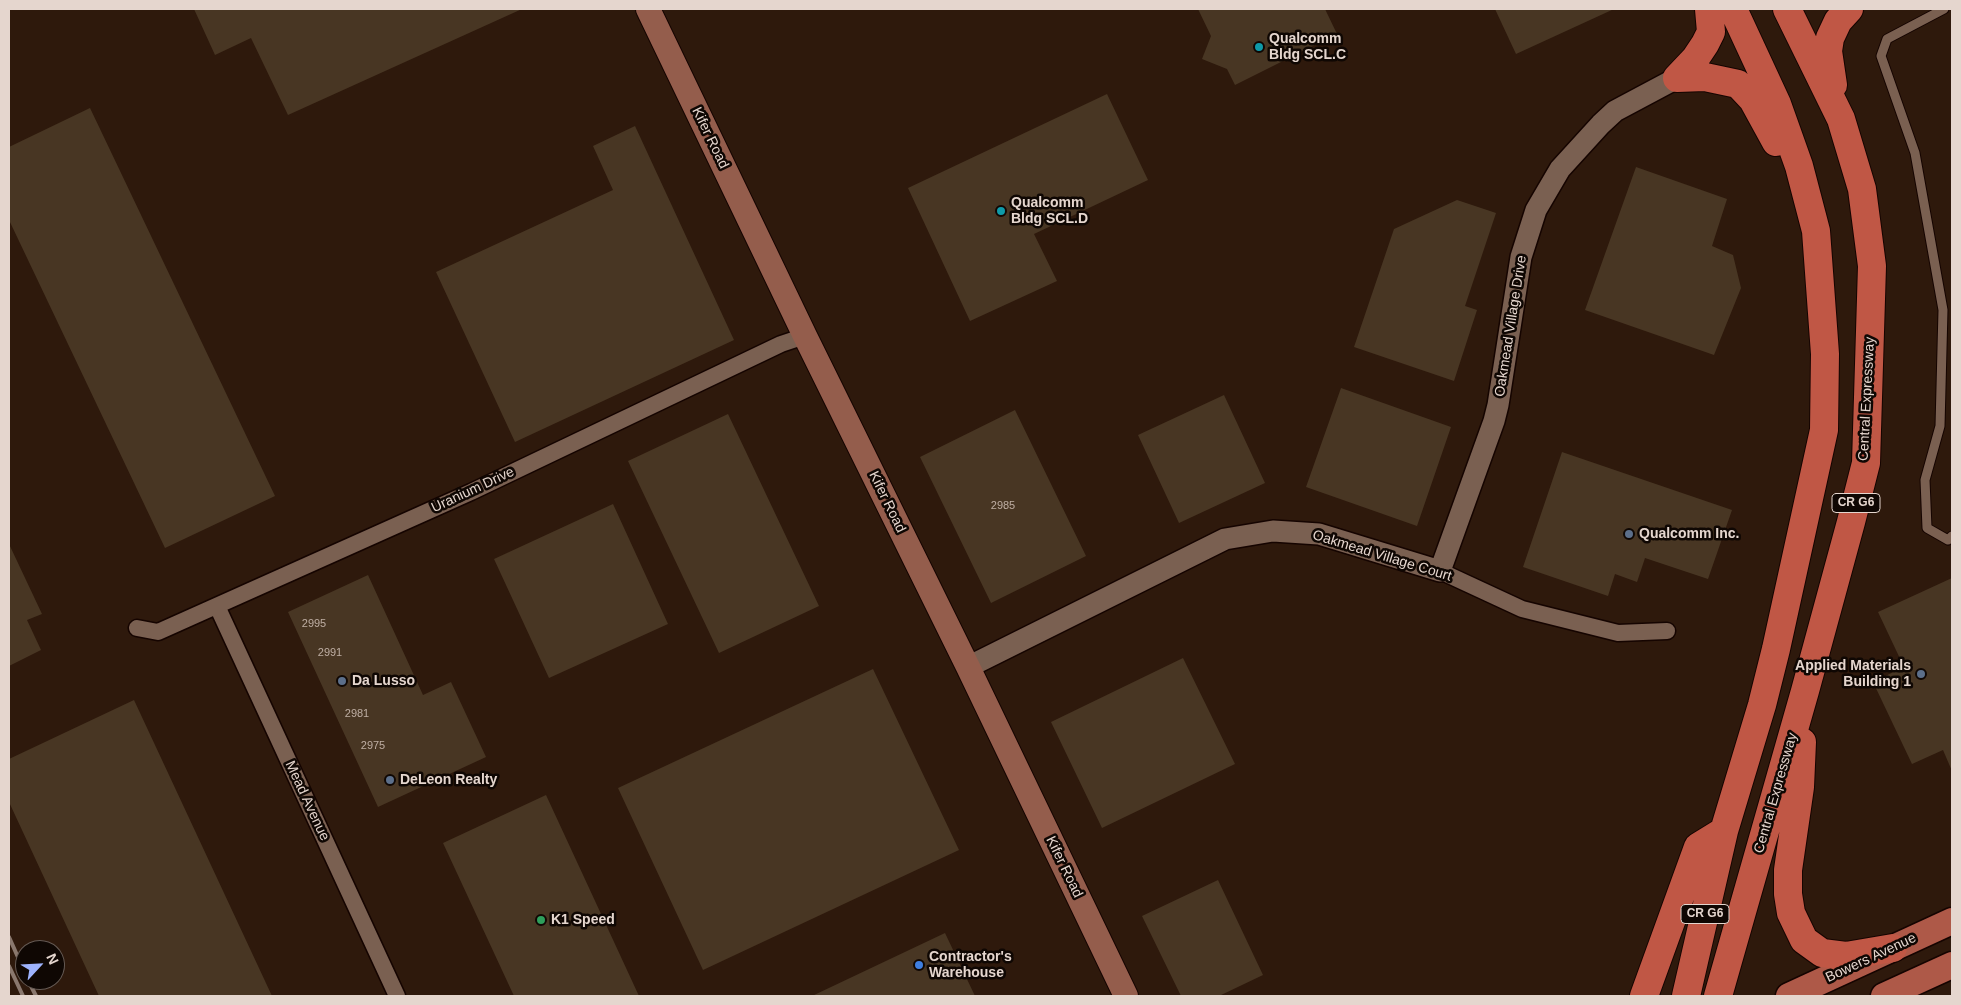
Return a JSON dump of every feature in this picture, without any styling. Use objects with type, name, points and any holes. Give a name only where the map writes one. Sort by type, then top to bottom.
[{"type":"highway","points":[[1677,78],[1706,44],[1711,32],[1709,9]]},
{"type":"highway","name":"CR G6","points":[[1686,996],[1724,831],[1762,705],[1796,562],[1824,430],[1825,354],[1816,231],[1798,166],[1777,104],[1733,9]]},
{"type":"highway","name":"Central Expressway","points":[[1718,996],[1806,691],[1866,463],[1872,266],[1862,189],[1841,119],[1787,9]]},
{"type":"highway","points":[[1841,119],[1828,51],[1833,28],[1849,9]]},
{"type":"highway","points":[[1677,78],[1705,77],[1738,84],[1753,100],[1769,128],[1790,171],[1825,354]]},
{"type":"highway","points":[[1806,691],[1800,787],[1788,870],[1788,894],[1791,913],[1804,940],[1822,953],[1846,956],[1893,948]]},
{"type":"highway","points":[[1644,996],[1698,847],[1724,831]]},
{"type":"main road","name":"Kifer Road","points":[[648,9],[1126,996]]},
{"type":"main road","name":"Bowers Avenue","points":[[1789,996],[1952,921]]},
{"type":"main road","points":[[1884,996],[1952,965]]},
{"type":"street","name":"Oakmead Village Drive","points":[[1440,571],[1494,421],[1520,257],[1536,210],[1560,169],[1601,124],[1615,111],[1677,78]]},
{"type":"street","name":"Uranium Drive","points":[[136,628],[158,632],[471,492],[781,344],[806,336]]},
{"type":"street","name":"Oakmead Village Court","points":[[968,667],[1225,539],[1273,531],[1319,534],[1440,571],[1522,609],[1618,633],[1667,631]]},
{"type":"street","name":"Mead Avenue","points":[[217,606],[397,996]]},
{"type":"lane","points":[[1944,9],[1887,39],[1882,56],[1915,153],[1943,310],[1940,426],[1926,480],[1927,528],[1948,540],[1952,536]]},
{"type":"building","points":[[194,9],[522,9],[288,115],[251,38],[215,55]]},
{"type":"building","name":"Qualcomm Bldg SCL.C","points":[[1198,9],[1325,9],[1337,34],[1235,85],[1227,69],[1202,59],[1211,36]]},
{"type":"building","points":[[1495,9],[1614,9],[1516,54]]},
{"type":"building","name":"Qualcomm Bldg SCL.D","points":[[1107,94],[1148,180],[1034,234],[1057,281],[970,321],[908,188]]},
{"type":"building","points":[[90,108],[275,496],[165,548],[9,220],[9,147]]},
{"type":"building","points":[[635,126],[734,340],[515,442],[436,272],[613,190],[593,146]]},
{"type":"building","points":[[1636,167],[1727,199],[1712,246],[1733,255],[1741,288],[1714,355],[1585,310]]},
{"type":"building","points":[[1457,200],[1496,213],[1465,306],[1477,310],[1454,381],[1354,347],[1394,229]]},
{"type":"building","points":[[1341,388],[1451,427],[1417,526],[1306,487]]},
{"type":"building","points":[[1224,395],[1265,483],[1179,523],[1138,435]]},
{"type":"building","points":[[1015,410],[1086,556],[991,603],[920,457]]},
{"type":"building","points":[[728,414],[819,606],[719,653],[628,461]]},
{"type":"building","name":"Qualcomm Inc.","points":[[1562,452],[1732,510],[1708,579],[1645,558],[1637,582],[1615,574],[1608,596],[1523,567]]},
{"type":"building","points":[[613,504],[668,624],[549,678],[494,559]]},
{"type":"building","points":[[9,544],[42,614],[27,620],[41,650],[9,666]]},
{"type":"building","points":[[368,575],[423,695],[451,682],[486,757],[378,807],[288,612]]},
{"type":"building","name":"Applied Materials Building 1","points":[[1952,578],[1952,771],[1943,750],[1912,764],[1873,682],[1904,667],[1878,612]]},
{"type":"building","points":[[1183,658],[1235,764],[1102,828],[1051,722]]},
{"type":"building","points":[[873,669],[959,850],[703,970],[618,788]]},
{"type":"building","points":[[134,700],[272,996],[99,996],[9,802],[9,759]]},
{"type":"building","name":"K1 Speed","points":[[546,795],[639,996],[514,996],[443,843]]},
{"type":"building","points":[[1218,880],[1263,975],[1219,996],[1181,996],[1142,916]]},
{"type":"building","name":"Contractor's Warehouse","points":[[945,933],[975,996],[812,996]]},
{"type":"railway","points":[[9,937],[15,950]]},
{"type":"railway","points":[[9,966],[23,996]]},
{"type":"railway","points":[[33,990],[36,996]]},
{"type":"place","name":"Qualcomm Bldg SCL.C","points":[[1259,47]]},
{"type":"place","name":"Qualcomm Bldg SCL.D","points":[[1001,211]]},
{"type":"place","name":"Qualcomm Inc.","points":[[1629,534]]},
{"type":"place","name":"Applied Materials Building 1","points":[[1921,674]]},
{"type":"place","name":"Da Lusso","points":[[342,681]]},
{"type":"place","name":"DeLeon Realty","points":[[390,780]]},
{"type":"place","name":"K1 Speed","points":[[541,920]]},
{"type":"place","name":"Contractor's Warehouse","points":[[919,965]]}]
